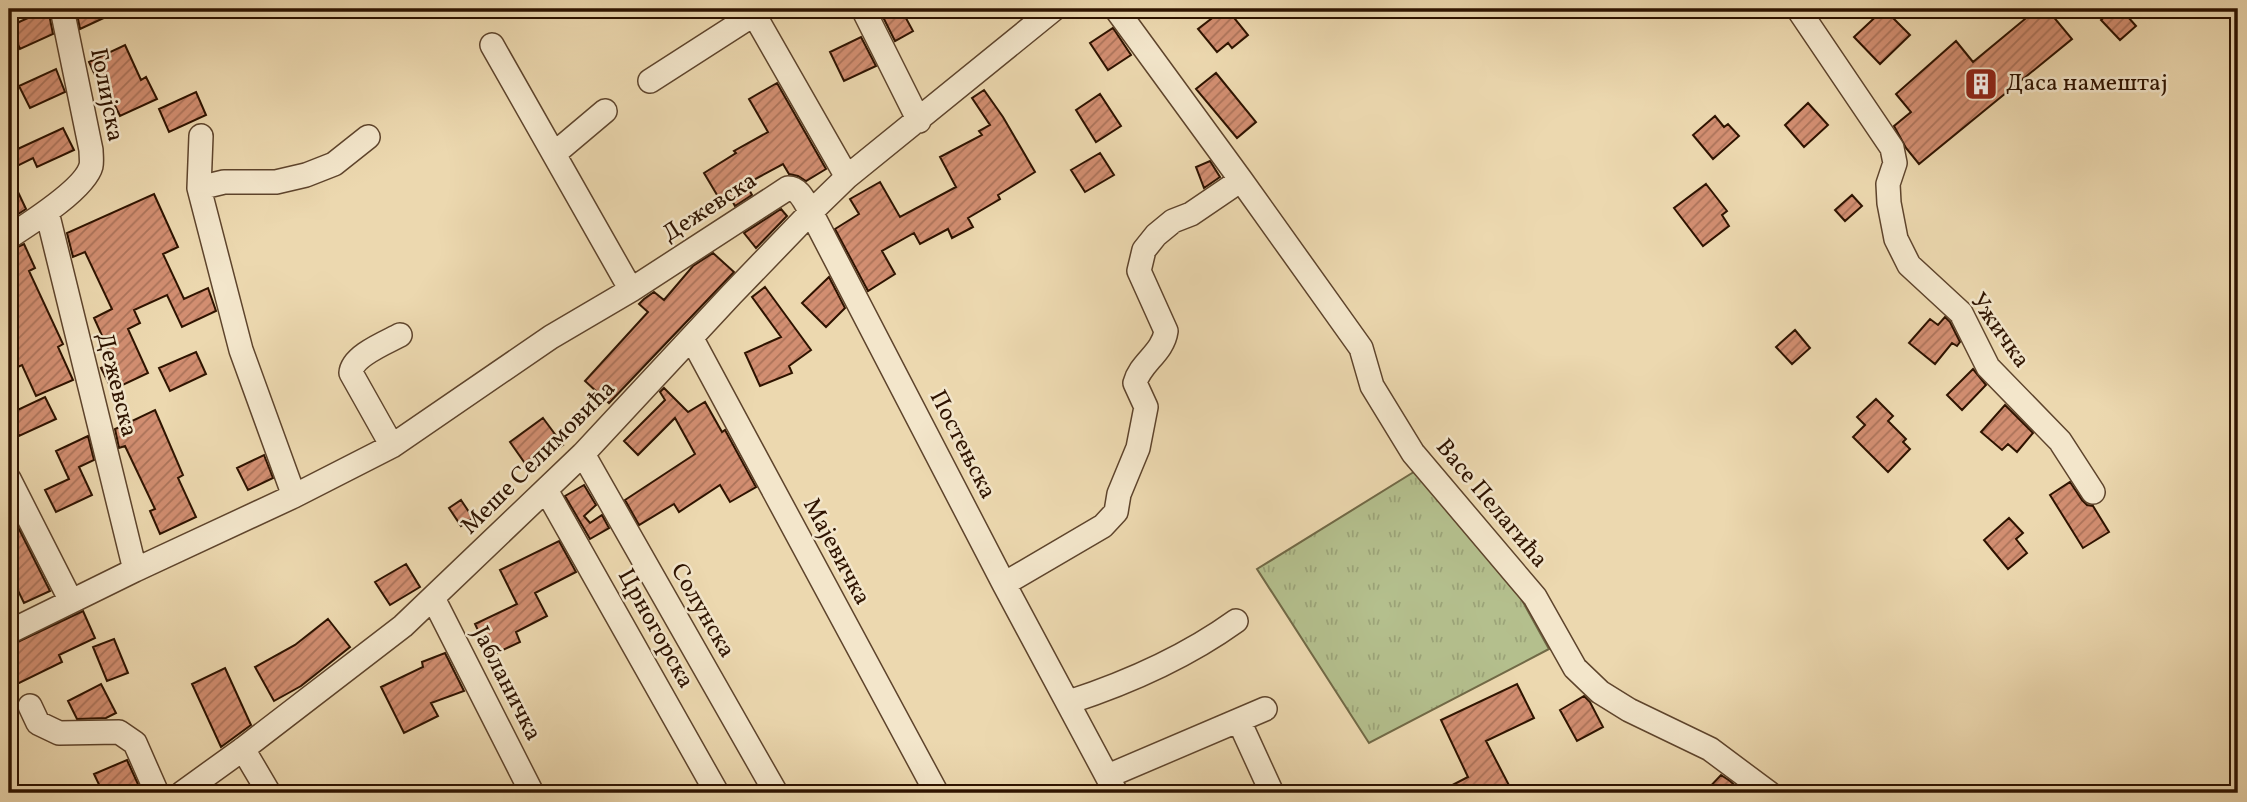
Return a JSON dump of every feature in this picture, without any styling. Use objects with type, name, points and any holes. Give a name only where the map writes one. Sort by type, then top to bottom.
[{"type":"street","name":"Голијска","points":[[9,237],[47,212],[83,180],[91,166],[91,150],[62,9]]},
{"type":"street","points":[[863,9],[919,121]]},
{"type":"street","name":"Меше Селимовића","points":[[183,793],[403,626],[583,454],[847,177],[1054,9]]},
{"type":"street","name":"Васе Пелагића","points":[[1116,9],[1361,348],[1372,386],[1413,453],[1535,597],[1575,668],[1600,692],[1629,710],[1710,749],[1769,793]]},
{"type":"street","name":"Ужичка","points":[[1798,9],[1892,148],[1895,163],[1888,184],[1889,203],[1896,239],[1909,265],[1961,313],[1988,367],[2060,440],[2093,492]]},
{"type":"street","points":[[650,81],[756,10],[847,177]]},
{"type":"street","points":[[492,46],[631,290]]},
{"type":"street","points":[[554,154],[605,111]]},
{"type":"street","points":[[201,136],[198,188],[241,351],[294,496]]},
{"type":"street","points":[[198,188],[224,182],[276,182],[306,176],[334,164],[368,137]]},
{"type":"street","points":[[1004,584],[1111,521],[1138,448],[1146,407],[1135,383],[1138,373],[1165,342],[1166,331],[1139,271],[1144,250],[1156,235],[1173,221],[1191,214],[1241,180]]},
{"type":"street","name":"Дежевска","points":[[9,632],[294,496],[392,446],[551,337],[631,290],[788,188],[797,191],[811,212]]},
{"type":"street","name":"Дежевска","points":[[47,212],[135,570]]},
{"type":"street","name":"Постењска","points":[[811,212],[1004,584],[1112,784],[1265,709]]},
{"type":"street","points":[[392,446],[351,373],[351,366],[357,359],[400,335]]},
{"type":"street","name":"Мајевичка","points":[[692,339],[935,790]]},
{"type":"street","name":"Солунска","points":[[583,454],[776,793]]},
{"type":"street","points":[[9,480],[71,601]]},
{"type":"street","name":"Црногорска","points":[[546,490],[717,793]]},
{"type":"street","name":"Јабланичка","points":[[433,598],[532,793]]},
{"type":"street","points":[[1069,702],[1139,676],[1211,640],[1236,621]]},
{"type":"street","points":[[30,706],[38,723],[59,733],[119,732],[135,743],[157,793]]},
{"type":"street","points":[[1239,721],[1272,793]]},
{"type":"street","points":[[243,749],[269,793]]},
{"type":"green space","points":[[1417,470],[1508,575],[1549,649],[1369,743],[1257,569]]},
{"type":"building","points":[[48,9],[53,34],[20,49],[10,26]]},
{"type":"building","points":[[76,9],[123,9],[80,29]]},
{"type":"building","points":[[879,9],[901,9],[913,31],[895,41]]},
{"type":"building","points":[[1227,9],[1248,35],[1232,48],[1228,43],[1217,52],[1198,29]]},
{"type":"building","points":[[1884,9],[1910,35],[1880,64],[1854,37]]},
{"type":"building","name":"Даса намештај","points":[[2037,9],[2047,9],[2072,39],[1919,164],[1894,126],[1911,112],[1896,94],[1956,41],[1973,62]]},
{"type":"building","points":[[2113,9],[2121,9],[2136,26],[2120,40],[2101,20]]},
{"type":"building","points":[[1113,28],[1131,55],[1108,70],[1090,43]]},
{"type":"building","points":[[861,37],[876,66],[844,81],[830,52]]},
{"type":"building","points":[[125,45],[141,80],[146,77],[157,99],[120,116],[104,82],[99,84],[89,62]]},
{"type":"building","points":[[56,69],[65,92],[30,108],[19,86]]},
{"type":"building","points":[[1216,73],[1256,122],[1237,138],[1196,89]]},
{"type":"building","points":[[777,83],[826,169],[806,181],[789,174],[783,164],[746,184],[752,195],[735,206],[729,195],[720,200],[704,173],[736,153],[734,151],[768,132],[749,99]]},
{"type":"building","points":[[984,90],[1035,172],[998,195],[1000,199],[968,218],[973,227],[952,238],[948,229],[920,244],[914,233],[882,251],[895,274],[868,291],[835,229],[859,214],[850,199],[880,182],[900,217],[956,187],[940,157],[982,135],[979,131],[990,125],[972,98]]},
{"type":"building","points":[[196,92],[206,115],[169,132],[159,109]]},
{"type":"building","points":[[1100,94],[1121,126],[1096,142],[1076,110]]},
{"type":"building","points":[[1808,103],[1828,125],[1804,147],[1785,125]]},
{"type":"building","points":[[1715,116],[1724,127],[1728,124],[1739,136],[1713,159],[1693,135]]},
{"type":"building","points":[[63,128],[74,150],[37,167],[33,158],[9,170],[9,153]]},
{"type":"building","points":[[1100,153],[1114,175],[1085,192],[1071,170]]},
{"type":"building","points":[[1210,161],[1220,177],[1204,188],[1196,167]]},
{"type":"building","points":[[9,173],[26,209],[9,220]]},
{"type":"building","points":[[1706,184],[1727,211],[1722,215],[1729,226],[1703,246],[1674,208]]},
{"type":"building","points":[[154,194],[178,247],[163,254],[184,299],[208,288],[216,311],[182,327],[167,295],[134,310],[140,323],[128,329],[148,373],[112,390],[101,368],[114,362],[94,318],[112,309],[85,252],[73,257],[67,233]]},
{"type":"building","points":[[1852,195],[1862,206],[1845,221],[1835,210]]},
{"type":"building","points":[[781,209],[787,216],[756,248],[744,233]]},
{"type":"building","points":[[24,244],[35,268],[29,271],[63,344],[58,347],[73,380],[36,396],[22,365],[9,371],[9,251]]},
{"type":"building","points":[[713,253],[734,272],[609,403],[585,381],[648,312],[639,304],[644,299],[654,292],[664,300],[693,266]]},
{"type":"building","points":[[829,277],[845,308],[826,327],[802,303]]},
{"type":"building","points":[[765,287],[811,350],[789,366],[792,373],[760,386],[745,353],[781,337],[752,297]]},
{"type":"building","points":[[1945,317],[1960,342],[1957,346],[1952,343],[1935,364],[1909,343],[1930,319],[1938,325]]},
{"type":"building","points":[[1795,330],[1810,348],[1792,364],[1776,347]]},
{"type":"building","points":[[196,352],[206,374],[170,391],[159,368]]},
{"type":"building","points":[[1973,369],[1986,385],[1962,410],[1947,395]]},
{"type":"building","points":[[664,388],[688,412],[705,402],[722,432],[725,430],[756,487],[730,502],[720,485],[679,512],[674,504],[639,525],[625,500],[695,454],[675,418],[638,455],[624,441],[665,400],[660,392]]},
{"type":"building","points":[[45,397],[56,419],[19,436],[9,414]]},
{"type":"building","points":[[1876,399],[1893,416],[1888,421],[1906,439],[1903,442],[1910,449],[1888,472],[1853,437],[1865,425],[1857,417]]},
{"type":"building","points":[[2005,405],[2033,433],[2017,452],[2008,444],[2002,450],[1981,432]]},
{"type":"building","points":[[155,410],[183,475],[178,478],[196,517],[160,534],[150,511],[155,509],[125,446],[119,448],[115,429]]},
{"type":"building","points":[[543,418],[563,445],[529,469],[510,442]]},
{"type":"building","points":[[88,436],[94,460],[79,467],[92,495],[56,512],[45,490],[69,479],[56,451]]},
{"type":"building","points":[[264,455],[273,478],[248,490],[237,468]]},
{"type":"building","points":[[2070,482],[2082,500],[2093,506],[2109,532],[2083,548],[2050,495]]},
{"type":"building","points":[[584,485],[596,505],[584,516],[590,523],[602,515],[609,528],[590,539],[565,496]]},
{"type":"building","points":[[461,500],[473,518],[461,526],[449,508]]},
{"type":"building","points":[[9,509],[50,591],[24,603],[9,572]]},
{"type":"building","points":[[2009,518],[2023,533],[2016,539],[2027,553],[2008,569],[1984,540]]},
{"type":"building","points":[[559,541],[576,572],[535,593],[547,616],[516,632],[520,642],[490,656],[475,624],[517,604],[500,570]]},
{"type":"building","points":[[406,564],[420,587],[390,605],[375,582]]},
{"type":"building","points":[[83,611],[95,638],[59,655],[62,662],[9,688],[9,646]]},
{"type":"building","points":[[328,619],[350,647],[301,686],[274,701],[255,667],[295,645]]},
{"type":"building","points":[[114,639],[128,673],[107,681],[93,647]]},
{"type":"building","points":[[445,653],[464,691],[431,703],[438,716],[404,733],[381,687],[423,667],[422,662]]},
{"type":"building","points":[[225,668],[251,725],[221,747],[192,684]]},
{"type":"building","points":[[101,684],[116,713],[106,718],[77,719],[68,701]]},
{"type":"building","points":[[1517,684],[1534,718],[1486,741],[1513,793],[1437,793],[1468,777],[1441,720]]},
{"type":"building","points":[[1584,696],[1603,727],[1577,741],[1560,710]]},
{"type":"building","points":[[127,760],[142,793],[103,793],[94,774]]},
{"type":"building","points":[[1721,775],[1730,781],[1743,793],[1704,793]]},
{"type":"place","name":"Даса намештај","points":[[1981,84]]}]
